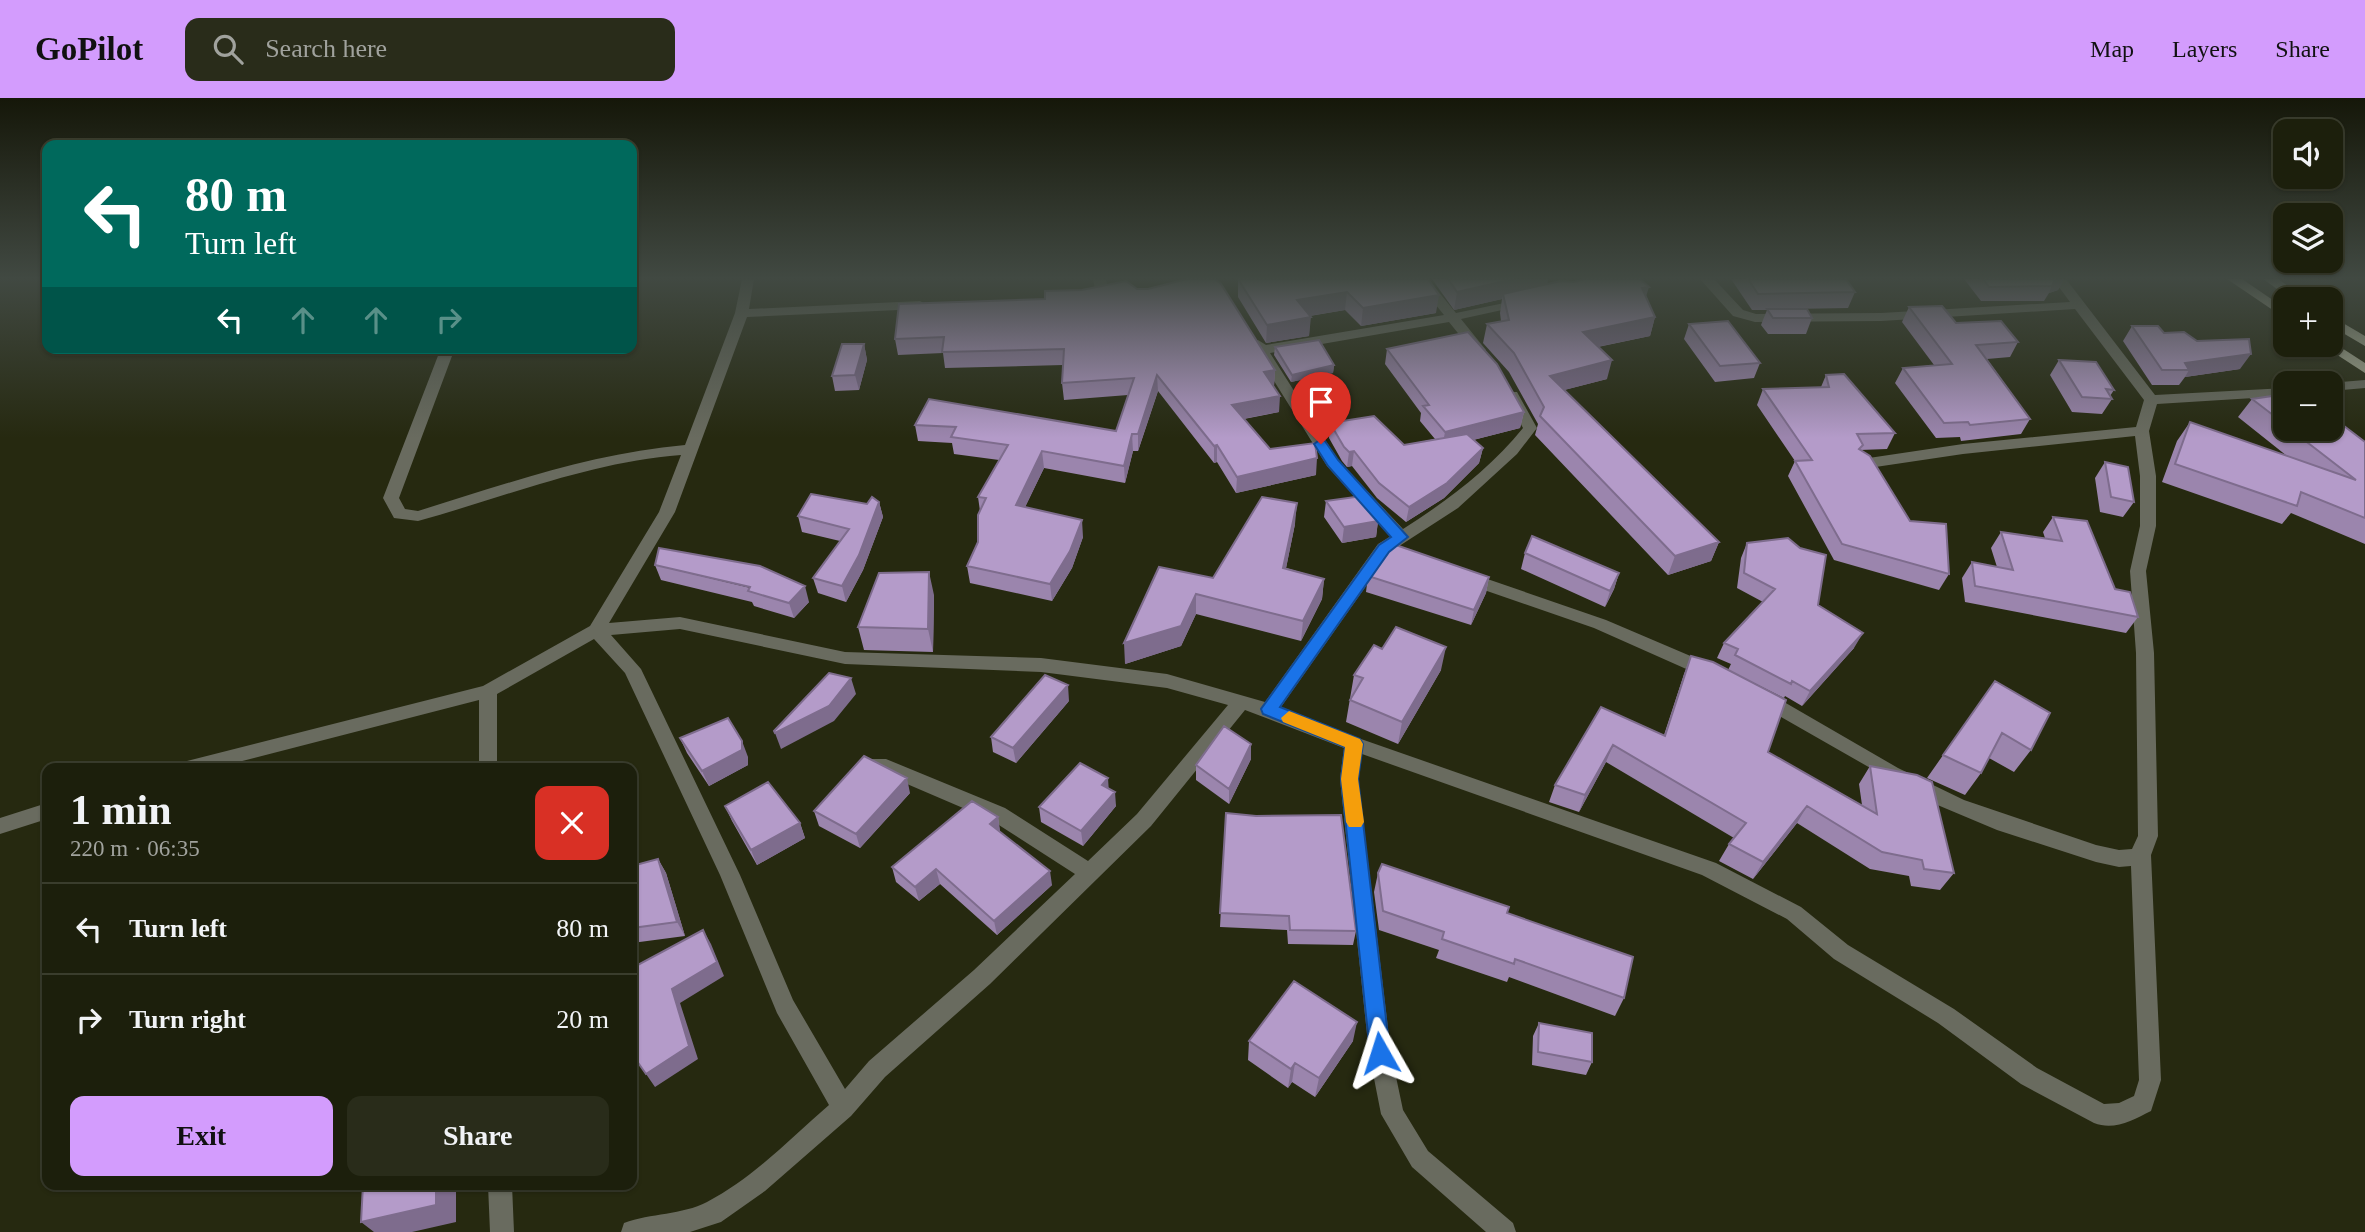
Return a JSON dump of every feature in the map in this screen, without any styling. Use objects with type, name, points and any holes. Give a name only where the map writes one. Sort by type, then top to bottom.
[{"type":"main road","points":[[2349,332],[2365,342]]},
{"type":"main road","points":[[2343,354],[2365,369]]},
{"type":"street","points":[[596,630],[667,512],[735,332]]},
{"type":"street","points":[[1250,332],[1332,463],[1401,537]]},
{"type":"street","points":[[1263,350],[1369,332]]},
{"type":"street","points":[[1269,709],[1384,548],[1453,504],[1512,451],[1531,428],[1498,371],[1463,332]]},
{"type":"street","points":[[2101,332],[2151,400]]},
{"type":"street","points":[[445,354],[391,498],[400,514],[418,516],[552,475],[644,453],[691,449]]},
{"type":"street","points":[[2343,386],[2365,384]]},
{"type":"street","points":[[2151,400],[2273,392]]},
{"type":"street","points":[[1747,690],[1780,706],[1894,775],[1999,824],[2106,856],[2129,860],[2141,856],[2147,848],[2148,836],[2145,653],[2138,571],[2148,526],[2148,476],[2143,432],[2151,400]]},
{"type":"street","points":[[1862,464],[1963,449],[2143,432]]},
{"type":"street","points":[[1384,548],[1409,557]]},
{"type":"street","points":[[1447,570],[1600,624],[1724,679]]},
{"type":"street","points":[[207,763],[488,691],[596,630],[680,623],[845,659],[1041,665],[1167,681],[1269,709],[1354,744],[1709,869],[1794,913],[1841,952],[1946,1016],[2029,1076],[2102,1115],[2120,1114],[2143,1103],[2150,1080],[2141,856]]},
{"type":"street","points":[[596,630],[632,669],[730,875],[785,1006],[843,1108]]},
{"type":"street","points":[[488,691],[488,763]]},
{"type":"street","points":[[633,1232],[677,1224],[712,1213],[757,1183],[843,1108],[877,1069],[982,977],[1144,820],[1241,702]]},
{"type":"street","points":[[1354,744],[1349,779],[1380,1053],[1392,1114],[1419,1159],[1504,1232]]},
{"type":"street","points":[[879,764],[998,814],[1090,873]]},
{"type":"street","points":[[0,826],[42,813]]},
{"type":"street","points":[[500,1190],[502,1232]]},
{"type":"building","points":[[896,332],[1251,332],[1275,370],[1264,372],[1280,396],[1232,405],[1270,449],[1315,443],[1317,458],[1237,477],[1217,445],[1214,446],[1157,375],[1138,434],[1132,434],[1124,466],[1042,451],[1016,505],[1082,520],[1070,551],[1050,584],[967,566],[978,542],[978,515],[986,498],[978,497],[1008,445],[951,437],[956,427],[915,425],[929,399],[1116,431],[1134,378],[1062,383],[1064,349],[942,352],[944,337],[895,339]]},
{"type":"building","points":[[1468,332],[1497,364],[1524,412],[1445,432],[1423,406],[1429,405],[1387,349]]},
{"type":"building","points":[[1494,332],[1583,332],[1612,360],[1550,376],[1719,542],[1675,556],[1540,416],[1544,407],[1514,353]]},
{"type":"building","points":[[1695,332],[1736,332],[1760,363],[1720,366]]},
{"type":"building","points":[[1928,332],[2010,332],[2018,342],[1976,345],[2030,419],[1970,425],[1968,422],[1944,423],[1903,368],[1952,364]]},
{"type":"building","points":[[2136,332],[2184,332],[2197,341],[2249,339],[2251,354],[2185,363],[2189,370],[2162,370]]},
{"type":"building","points":[[1319,340],[1334,365],[1292,375],[1275,347]]},
{"type":"building","points":[[842,344],[864,344],[855,375],[832,376]]},
{"type":"building","points":[[2059,360],[2096,362],[2114,390],[2106,389],[2112,399],[2082,397]]},
{"type":"building","points":[[1844,374],[1895,433],[1857,434],[1863,445],[1859,449],[1870,456],[1910,521],[1946,524],[1949,574],[1842,544],[1795,461],[1812,460],[1763,389],[1829,387],[1826,375]]},
{"type":"building","points":[[2273,396],[2273,415],[2252,399]]},
{"type":"building","points":[[1374,416],[1404,445],[1467,434],[1483,448],[1447,483],[1409,507],[1379,483],[1354,451],[1349,452],[1344,447],[1330,423]]},
{"type":"building","points":[[2190,422],[2356,480],[2306,441],[2343,441],[2343,425],[2365,442],[2365,518],[2301,492],[2297,506],[2175,464]]},
{"type":"building","points":[[2105,462],[2128,467],[2134,502],[2111,497]]},
{"type":"building","points":[[811,494],[867,504],[872,497],[879,502],[859,555],[842,586],[813,578],[849,529],[798,516]]},
{"type":"building","points":[[1362,496],[1378,521],[1344,527],[1326,501]]},
{"type":"building","points":[[1262,497],[1297,503],[1283,568],[1324,579],[1303,621],[1196,594],[1181,626],[1124,643],[1159,567],[1213,578]]},
{"type":"building","points":[[2053,517],[2087,521],[2115,589],[2130,592],[2138,617],[1975,586],[1972,562],[2013,570],[2001,532],[2062,541]]},
{"type":"building","points":[[1532,536],[1619,573],[1610,591],[1525,553]]},
{"type":"building","points":[[1788,538],[1800,548],[1826,555],[1818,605],[1863,633],[1810,691],[1735,655],[1738,649],[1724,643],[1775,589],[1744,573],[1747,543]]},
{"type":"building","points":[[1390,543],[1489,577],[1474,610],[1368,576]]},
{"type":"building","points":[[659,548],[760,566],[805,586],[789,603],[748,591],[750,587],[655,565]]},
{"type":"building","points":[[929,572],[928,629],[858,627],[879,573]]},
{"type":"building","points":[[1396,627],[1446,647],[1402,722],[1350,700],[1363,678],[1354,675],[1374,645],[1382,649]]},
{"type":"building","points":[[1691,656],[1713,662],[1786,700],[1768,752],[1877,814],[1870,766],[1917,775],[1932,782],[1954,873],[1924,869],[1922,860],[1882,852],[1807,806],[1763,862],[1729,844],[1746,823],[1613,745],[1585,795],[1555,785],[1601,707],[1665,736]]},
{"type":"building","points":[[829,673],[851,678],[829,706],[775,733],[774,731]]},
{"type":"building","points":[[1045,675],[1068,685],[1013,748],[991,737]]},
{"type":"building","points":[[1995,681],[2050,713],[2031,750],[2002,733],[1981,773],[1943,755]]},
{"type":"building","points":[[728,718],[742,741],[742,750],[702,771],[680,738]]},
{"type":"building","points":[[1224,726],[1251,744],[1229,789],[1196,765]]},
{"type":"building","points":[[864,756],[907,778],[856,834],[814,811]]},
{"type":"building","points":[[1080,763],[1108,778],[1102,785],[1115,792],[1081,831],[1039,807]]},
{"type":"building","points":[[768,782],[800,823],[751,850],[725,806]]},
{"type":"building","points":[[972,801],[998,817],[990,824],[1050,871],[994,921],[936,869],[915,887],[892,867]]},
{"type":"building","points":[[1226,813],[1256,816],[1341,815],[1356,931],[1290,930],[1289,916],[1220,913]]},
{"type":"building","points":[[658,859],[677,922],[637,927],[637,865]]},
{"type":"building","points":[[1382,864],[1509,907],[1507,913],[1633,957],[1624,998],[1515,959],[1514,964],[1442,939],[1444,932],[1383,911],[1378,873]]},
{"type":"building","points":[[703,930],[717,962],[672,989],[689,1046],[646,1074],[637,1061],[637,965]]},
{"type":"building","points":[[1294,981],[1357,1022],[1319,1078],[1295,1063],[1291,1069],[1249,1041]]},
{"type":"building","points":[[1539,1023],[1592,1033],[1592,1062],[1538,1052]]},
{"type":"building","points":[[363,1190],[436,1190],[436,1205],[361,1222]]},
{"type":"slow traffic","points":[[1289,718],[1354,744],[1349,779],[1355,822]]},
{"type":"route","points":[[1321,444],[1332,463],[1401,537],[1384,548],[1269,709],[1354,744],[1349,779],[1380,1053]]}]
